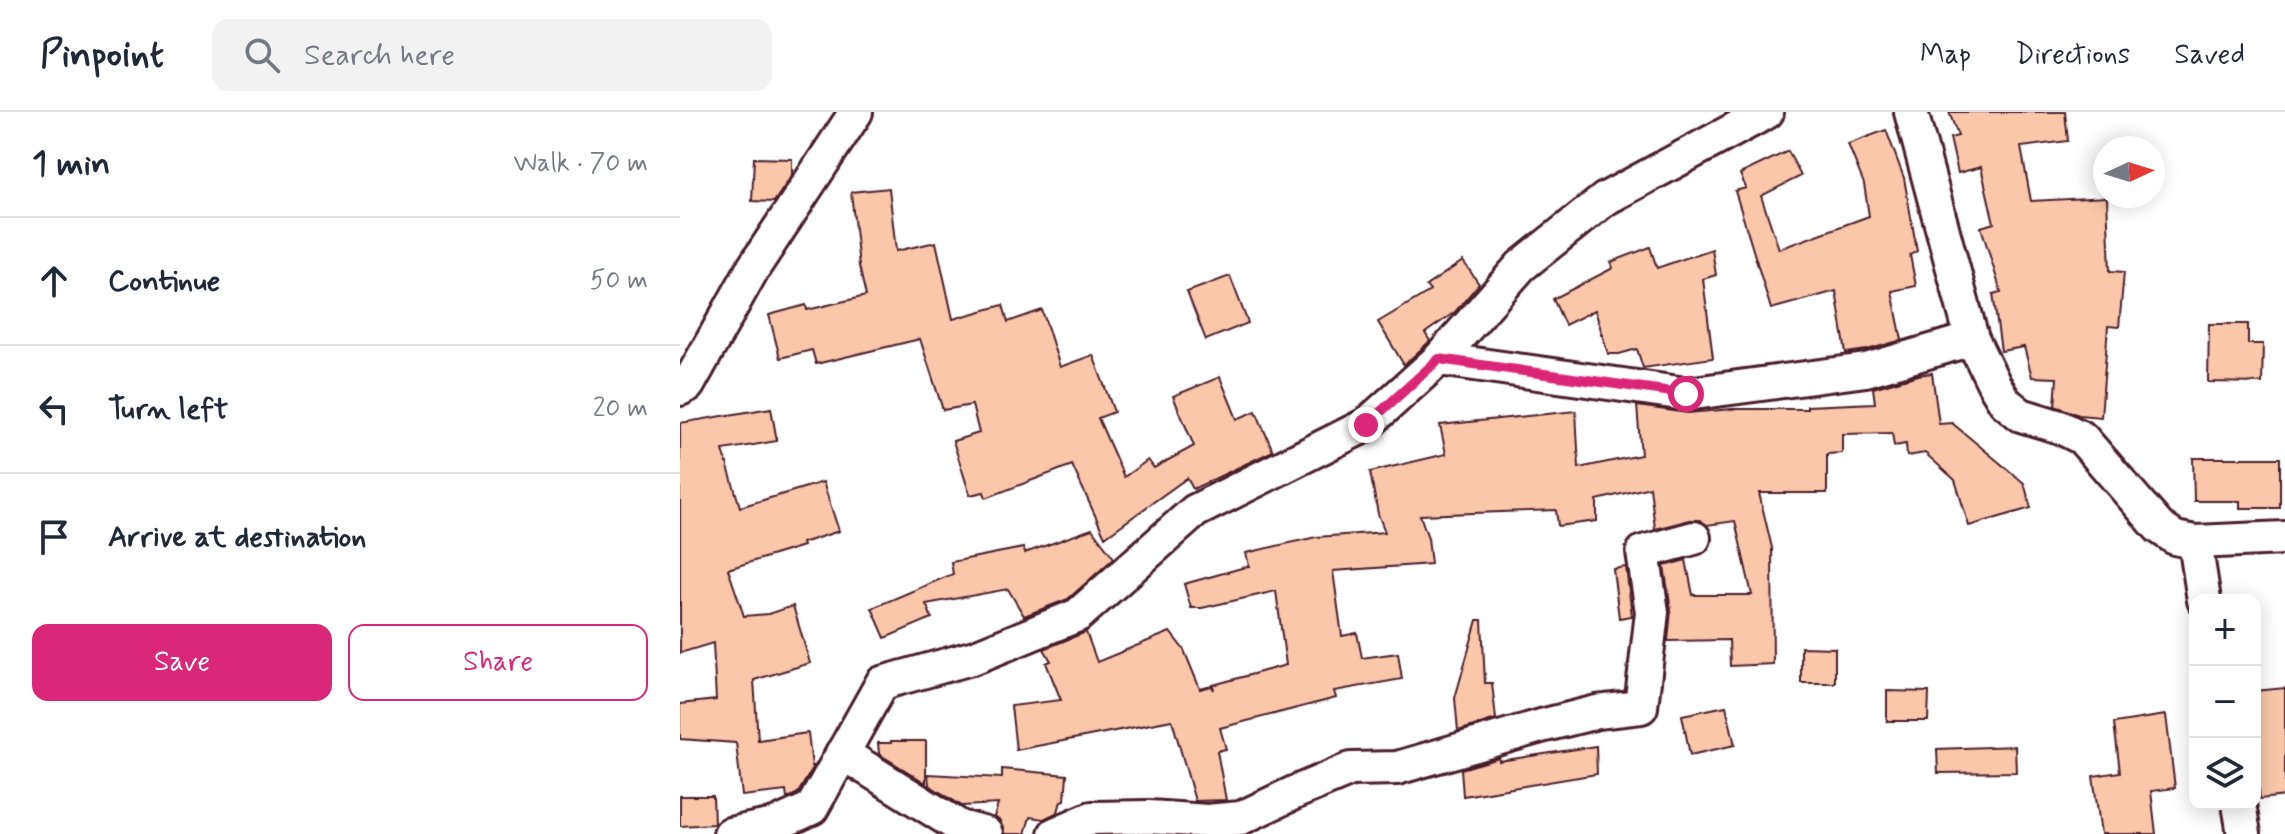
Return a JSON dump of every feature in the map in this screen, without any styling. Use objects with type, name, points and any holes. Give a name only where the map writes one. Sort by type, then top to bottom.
[{"type":"street","points":[[680,389],[688,385],[752,270],[856,112]]},
{"type":"street","points":[[730,834],[775,825],[796,826],[812,808],[882,683],[975,657],[1078,615],[1195,511],[1366,425],[1439,359],[1521,266],[1605,199],[1767,112]]},
{"type":"street","points":[[1911,112],[1972,339],[2005,402],[2021,415],[2060,427],[2082,438],[2159,527],[2175,538],[2195,542],[2285,538]]},
{"type":"street","points":[[1439,359],[1686,394],[1866,370],[1972,339]]},
{"type":"street","points":[[1055,834],[1092,818],[1149,817],[1207,821],[1241,818],[1351,769],[1397,768],[1569,719],[1641,707],[1652,612],[1643,552],[1694,538]]},
{"type":"street","points":[[2195,542],[2203,594]]},
{"type":"street","points":[[842,753],[960,827],[986,834]]},
{"type":"street","points":[[2240,810],[2244,834]]},
{"type":"building","points":[[1949,112],[2065,112],[2068,141],[2021,147],[2031,201],[2093,198],[2093,208],[2107,208],[2110,271],[2124,272],[2119,327],[2108,326],[2101,417],[2079,415],[2055,406],[2057,378],[2032,377],[2024,347],[2001,351],[1993,294],[2001,292],[1981,227],[1994,223],[1981,167],[1958,173],[1950,138],[1958,136]]},
{"type":"building","points":[[1886,130],[1904,178],[1917,251],[1910,255],[1916,286],[1892,291],[1902,340],[1846,353],[1836,291],[1771,309],[1735,191],[1746,188],[1740,174],[1788,151],[1801,176],[1761,196],[1779,249],[1869,216],[1864,184],[1848,144]]},
{"type":"building","points":[[754,158],[792,159],[792,175],[774,202],[752,201]]},
{"type":"building","points":[[889,188],[896,251],[936,242],[953,319],[1003,305],[1008,322],[1042,310],[1060,367],[1093,355],[1114,412],[1098,418],[1124,477],[1148,460],[1154,468],[1194,446],[1173,396],[1220,377],[1237,419],[1256,411],[1273,451],[1193,489],[1187,478],[1105,537],[1072,465],[986,498],[984,492],[970,495],[953,441],[979,433],[972,405],[943,410],[920,339],[816,364],[812,350],[780,358],[769,315],[806,305],[807,310],[866,296],[859,266],[851,192]]},
{"type":"building","points":[[1650,247],[1657,268],[1712,249],[1716,275],[1703,279],[1713,358],[1643,368],[1637,349],[1608,354],[1595,310],[1565,325],[1553,299],[1613,268],[1611,262]]},
{"type":"building","points":[[1463,261],[1479,284],[1455,312],[1425,333],[1430,341],[1404,365],[1378,322],[1430,291],[1426,286]]},
{"type":"building","points":[[1230,276],[1248,323],[1206,340],[1187,292]]},
{"type":"building","points":[[2209,324],[2248,324],[2248,344],[2263,344],[2262,383],[2208,382]]},
{"type":"building","points":[[1932,373],[1939,424],[1952,423],[2024,483],[2031,508],[1969,526],[1955,480],[1925,453],[1907,456],[1906,444],[1894,446],[1892,433],[1842,434],[1842,453],[1827,454],[1827,493],[1759,493],[1772,548],[1773,664],[1730,666],[1729,640],[1668,641],[1671,610],[1664,566],[1686,560],[1693,595],[1752,595],[1735,521],[1707,525],[1700,520],[1690,520],[1655,529],[1650,487],[1597,500],[1597,521],[1558,526],[1556,510],[1420,515],[1428,538],[1431,564],[1333,571],[1342,636],[1357,633],[1362,658],[1398,653],[1402,679],[1334,691],[1336,698],[1220,728],[1226,749],[1217,751],[1226,800],[1195,801],[1172,720],[1016,750],[1011,706],[1061,700],[1046,663],[1051,661],[1044,649],[1086,632],[1097,662],[1170,632],[1184,650],[1200,689],[1212,686],[1214,690],[1213,685],[1286,665],[1276,591],[1191,608],[1184,584],[1249,566],[1246,553],[1316,537],[1385,532],[1378,514],[1370,472],[1446,454],[1440,425],[1576,411],[1579,468],[1641,455],[1637,406],[1688,413],[1875,403],[1873,388]]},
{"type":"building","points":[[771,408],[777,441],[723,450],[740,507],[823,482],[839,531],[802,543],[803,546],[728,569],[744,616],[768,614],[793,606],[810,663],[754,680],[758,740],[808,733],[814,766],[798,793],[787,799],[786,791],[742,796],[736,743],[680,739],[680,704],[716,700],[713,643],[680,653],[680,423]]},
{"type":"building","points":[[2193,458],[2280,458],[2280,508],[2240,508],[2240,501],[2194,501]]},
{"type":"building","points":[[1092,529],[1114,558],[1068,599],[1024,616],[1008,589],[926,604],[932,618],[885,638],[872,608],[953,574],[951,562],[1023,548],[1025,553]]},
{"type":"building","points":[[1626,567],[1632,616],[1619,618],[1613,569]]},
{"type":"building","points":[[1477,620],[1482,620],[1485,683],[1492,683],[1496,719],[1458,731],[1455,698]]},
{"type":"building","points":[[1801,647],[1835,648],[1835,683],[1801,683]]},
{"type":"building","points":[[2285,688],[2285,796],[2261,799],[2261,738],[2261,690]]},
{"type":"building","points":[[1887,691],[1929,692],[1928,721],[1887,721]]},
{"type":"building","points":[[1726,706],[1735,745],[1690,755],[1682,715]]},
{"type":"building","points":[[2166,715],[2175,788],[2151,791],[2156,834],[2101,834],[2093,776],[2120,772],[2114,723]]},
{"type":"building","points":[[926,741],[926,783],[879,754],[878,743]]},
{"type":"building","points":[[1596,746],[1597,774],[1463,796],[1461,769],[1499,758],[1499,761]]},
{"type":"building","points":[[2015,746],[2016,772],[1938,773],[1937,749]]},
{"type":"building","points":[[1002,769],[1067,775],[1065,800],[1061,801],[1058,812],[1044,819],[1030,817],[1025,834],[1004,834],[1000,821],[994,817],[998,804],[962,806],[929,785],[928,774],[1002,778]]},
{"type":"building","points":[[680,796],[713,796],[714,824],[680,826]]},
{"type":"route","points":[[1366,425],[1439,359],[1686,394]]}]
